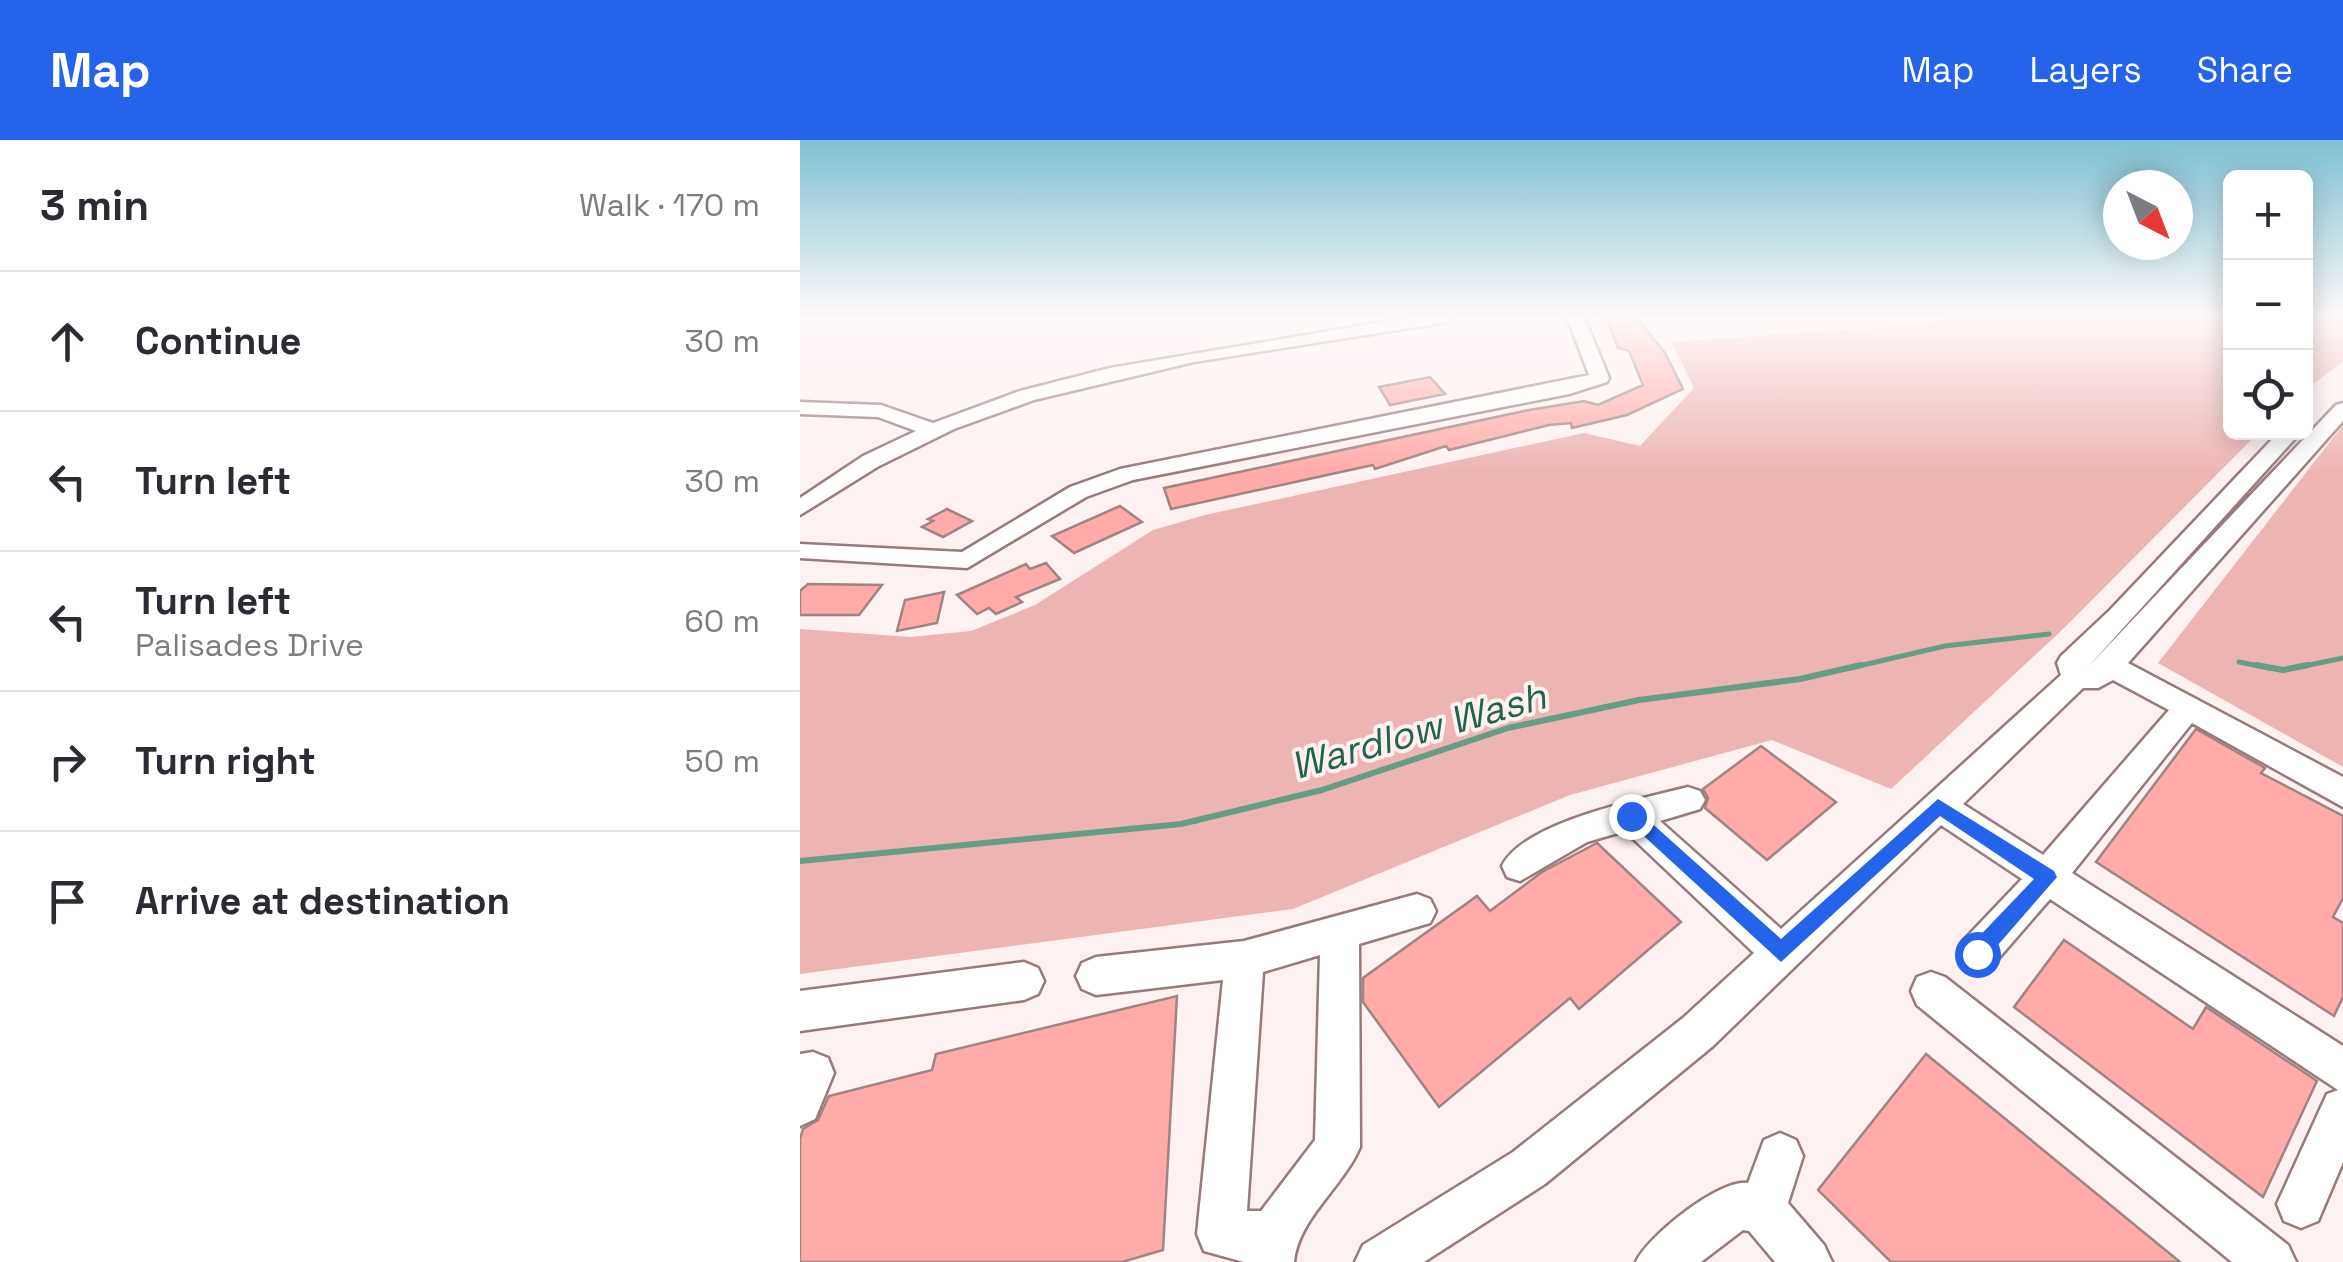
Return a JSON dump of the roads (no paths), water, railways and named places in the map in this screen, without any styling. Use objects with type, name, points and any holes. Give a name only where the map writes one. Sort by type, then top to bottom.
[{"type":"street","points":[[800,508],[834,482],[930,429],[1019,396],[1133,369]]},
{"type":"street","points":[[800,551],[967,560],[1078,492],[1128,474],[1569,388],[1600,378],[1596,369]]},
{"type":"street","points":[[2313,410],[2343,386]]},
{"type":"street","points":[[800,408],[881,411],[930,429]]},
{"type":"street","points":[[1380,1262],[1529,1168],[1698,1032],[1938,806],[2093,672],[2343,409]]},
{"type":"street","points":[[2284,440],[2120,616],[2070,663],[2188,708],[2315,775],[2343,794]]},
{"type":"street","points":[[1977,954],[2048,877],[2188,708]]},
{"type":"street","points":[[1520,866],[1577,831],[1688,800]]},
{"type":"street","points":[[1938,806],[2343,1071]]},
{"type":"street","points":[[1631,816],[1781,953]]},
{"type":"street","points":[[1096,976],[1244,959],[1417,911]]},
{"type":"street","points":[[1244,959],[1221,1234],[1270,1249],[1336,1146],[1340,935]]},
{"type":"street","points":[[800,1011],[1024,981]]},
{"type":"street","points":[[1932,991],[2271,1262]]},
{"type":"street","points":[[800,1076],[813,1073],[800,1104]]},
{"type":"street","points":[[2301,1204],[2343,1110]]},
{"type":"street","points":[[1762,1210],[1780,1156]]},
{"type":"street","points":[[1661,1262],[1736,1206],[1762,1210],[1807,1262]]},
{"type":"waterway","name":"Wardlow Wash","points":[[1850,668],[1945,646],[2049,634]]},
{"type":"waterway","name":"Wardlow Wash","points":[[2295,668],[2343,658]]},
{"type":"waterway","name":"Wardlow Wash","points":[[2239,662],[2269,668]]},
{"type":"waterway","name":"Wardlow Wash","points":[[800,861],[1181,824],[1322,790],[1508,728],[1639,700],[1800,679],[1861,665]]},
{"type":"waterway","name":"Wardlow Wash","points":[[2256,665],[2283,670],[2308,665]]}]
